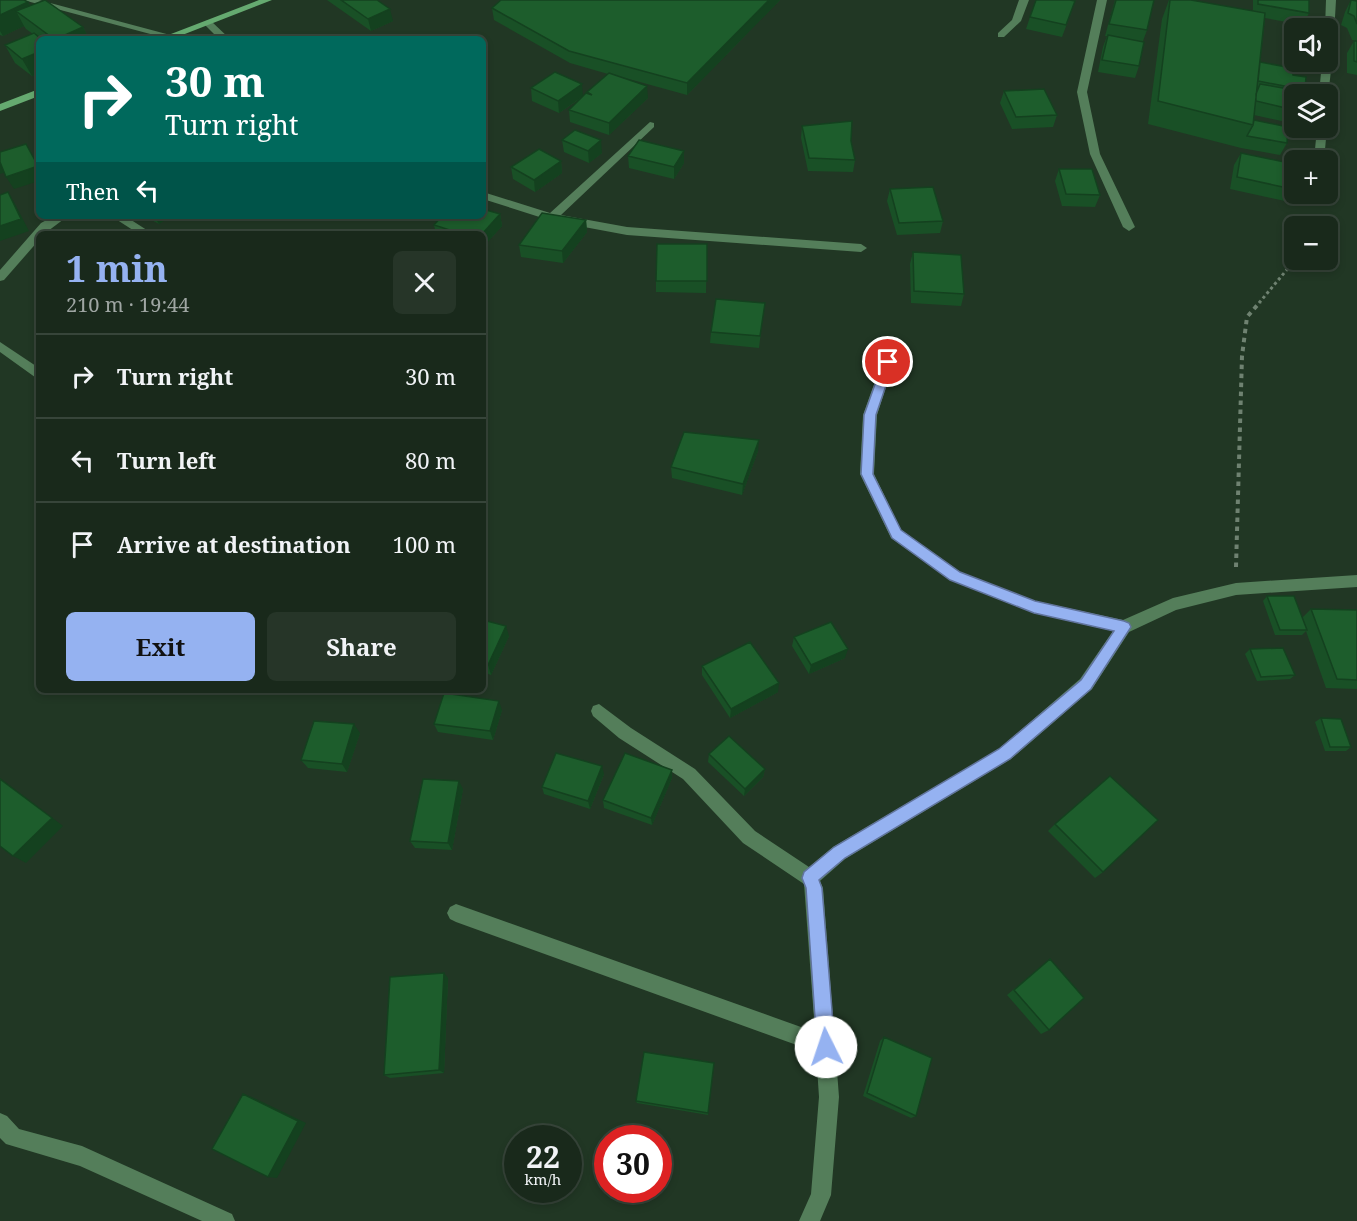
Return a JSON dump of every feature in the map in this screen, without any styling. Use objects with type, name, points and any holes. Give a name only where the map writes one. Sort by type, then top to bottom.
[{"type":"main road","points":[[171,36],[267,0]]},
{"type":"main road","points":[[0,108],[36,93]]},
{"type":"street","points":[[28,0],[159,36]]},
{"type":"street","points":[[1001,35],[1016,21],[1024,0]]},
{"type":"street","points":[[1102,0],[1082,92],[1095,154],[1129,227]]},
{"type":"street","points":[[1331,18],[1332,0]]},
{"type":"street","points":[[207,23],[222,36]]},
{"type":"street","points":[[552,217],[650,124]]},
{"type":"street","points":[[486,196],[552,217],[627,231],[861,248]]},
{"type":"street","points":[[41,231],[57,219]]},
{"type":"street","points":[[122,219],[142,231]]},
{"type":"street","points":[[0,277],[36,236]]},
{"type":"street","points":[[0,346],[36,373]]},
{"type":"street","points":[[888,362],[870,415],[867,474],[896,534],[955,576],[1034,607],[1124,627]]},
{"type":"street","points":[[810,878],[839,853],[1005,754],[1086,684],[1124,627],[1173,604],[1236,589],[1357,581]]},
{"type":"street","points":[[599,711],[624,733],[689,774],[749,837],[810,878],[814,888],[829,1097],[821,1195],[809,1221]]},
{"type":"street","points":[[456,913],[826,1047]]},
{"type":"street","points":[[0,1123],[13,1137],[82,1156],[225,1221]]},
{"type":"path","points":[[1236,589],[1242,356],[1247,317],[1287,270]]},
{"type":"building","points":[[0,0],[24,0],[28,2],[0,15]]},
{"type":"building","points":[[45,0],[83,27],[63,36],[50,36],[16,11]]},
{"type":"building","points":[[341,0],[377,0],[390,9],[368,19]]},
{"type":"building","points":[[501,0],[769,0],[687,83],[569,51],[492,8]]},
{"type":"building","points":[[1036,0],[1075,1],[1066,25],[1030,17]]},
{"type":"building","points":[[1116,0],[1154,0],[1147,30],[1109,24]]},
{"type":"building","points":[[1170,0],[1191,0],[1265,13],[1253,125],[1158,101]]},
{"type":"building","points":[[1258,0],[1309,0],[1309,13],[1258,4]]},
{"type":"building","points":[[1351,0],[1357,1],[1357,24],[1354,16],[1348,13]]},
{"type":"building","points":[[34,33],[38,36],[36,53],[22,59],[5,45]]},
{"type":"building","points":[[1108,35],[1144,42],[1139,66],[1102,60]]},
{"type":"building","points":[[1354,41],[1357,41],[1357,62],[1354,61]]},
{"type":"building","points":[[1260,62],[1284,66],[1284,72],[1293,72],[1293,75],[1306,77],[1305,84],[1284,84],[1284,86],[1258,81]]},
{"type":"building","points":[[555,72],[582,84],[558,101],[531,88]]},
{"type":"building","points":[[609,73],[647,86],[609,123],[569,110],[586,93],[592,95],[587,92]]},
{"type":"building","points":[[1260,84],[1284,88],[1284,108],[1256,101]]},
{"type":"building","points":[[1044,89],[1057,115],[1016,117],[1004,91]]},
{"type":"building","points":[[1254,120],[1284,126],[1284,138],[1287,138],[1287,143],[1247,136]]},
{"type":"building","points":[[852,121],[851,141],[855,160],[809,158],[802,126]]},
{"type":"building","points":[[575,130],[601,140],[588,151],[562,140]]},
{"type":"building","points":[[639,140],[684,151],[674,167],[628,156]]},
{"type":"building","points":[[26,144],[36,167],[6,177],[0,162],[0,152]]},
{"type":"building","points":[[539,149],[561,161],[534,180],[511,167]]},
{"type":"building","points":[[1241,153],[1284,162],[1284,187],[1237,177]]},
{"type":"building","points":[[1059,169],[1092,169],[1100,195],[1066,194]]},
{"type":"building","points":[[933,187],[943,221],[899,223],[890,189]]},
{"type":"building","points":[[8,192],[21,219],[0,226],[0,195]]},
{"type":"building","points":[[486,210],[500,214],[485,231],[453,231],[434,225],[439,219],[486,219]]},
{"type":"building","points":[[542,213],[586,220],[562,251],[519,245]]},
{"type":"building","points":[[657,244],[707,244],[707,281],[656,281]]},
{"type":"building","points":[[913,252],[961,255],[964,294],[914,291]]},
{"type":"building","points":[[716,299],[765,303],[760,336],[711,332]]},
{"type":"building","points":[[684,432],[759,440],[743,484],[671,467]]},
{"type":"building","points":[[1267,596],[1294,596],[1307,630],[1280,630]]},
{"type":"building","points":[[1311,609],[1357,610],[1357,680],[1337,679]]},
{"type":"building","points":[[486,621],[506,626],[488,665],[486,665]]},
{"type":"building","points":[[831,622],[848,649],[811,665],[794,637]]},
{"type":"building","points":[[750,642],[779,683],[731,709],[702,666]]},
{"type":"building","points":[[1283,648],[1295,675],[1261,677],[1250,649]]},
{"type":"building","points":[[444,693],[499,701],[490,731],[434,724]]},
{"type":"building","points":[[1321,718],[1341,719],[1351,747],[1330,747]]},
{"type":"building","points":[[314,721],[354,724],[342,764],[301,760]]},
{"type":"building","points":[[729,736],[765,769],[745,789],[709,754]]},
{"type":"building","points":[[556,753],[602,766],[588,801],[542,787]]},
{"type":"building","points":[[625,753],[672,770],[651,818],[603,800]]},
{"type":"building","points":[[1110,776],[1158,820],[1103,872],[1055,824]]},
{"type":"building","points":[[0,779],[52,818],[13,856],[0,846]]},
{"type":"building","points":[[423,779],[459,781],[448,843],[410,841]]},
{"type":"building","points":[[1050,959],[1084,998],[1049,1030],[1014,990]]},
{"type":"building","points":[[444,973],[439,1070],[384,1075],[390,977]]},
{"type":"building","points":[[884,1037],[932,1058],[916,1116],[867,1093]]},
{"type":"building","points":[[644,1052],[714,1063],[708,1113],[636,1101]]},
{"type":"building","points":[[243,1094],[298,1121],[268,1177],[212,1149]]},
{"type":"route","points":[[826,1047],[814,888],[810,878],[839,853],[1005,754],[1086,684],[1124,627],[1034,607],[955,576],[896,534],[867,474],[870,415],[888,362]]}]
